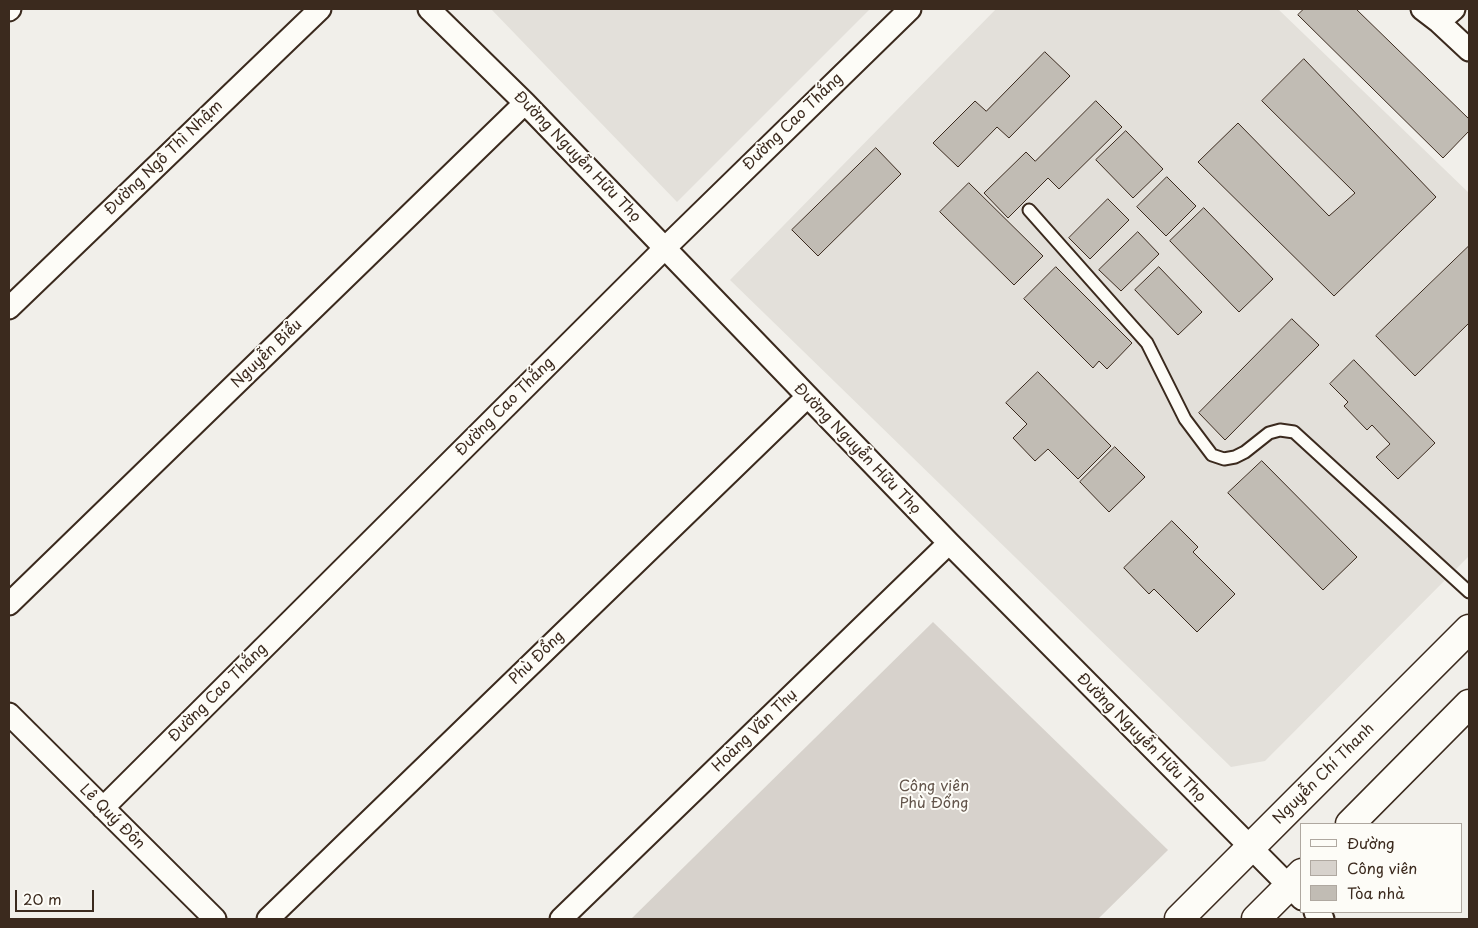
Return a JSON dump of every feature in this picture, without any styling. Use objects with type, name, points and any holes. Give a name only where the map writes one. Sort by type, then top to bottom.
[{"type":"main road","name":"Nguyễn Chí Thanh","points":[[1179,919],[1469,629]]},
{"type":"main road","points":[[1351,823],[1469,704]]},
{"type":"main road","points":[[1256,919],[1297,886]]},
{"type":"street","name":"Đường Ngô Thì Nhậm","points":[[9,308],[320,9]]},
{"type":"street","name":"Đường Nguyễn Hữu Thọ","points":[[429,9],[525,104],[949,543],[1250,848],[1297,886]]},
{"type":"street","name":"Đường Cao Thắng","points":[[103,808],[665,248],[910,9]]},
{"type":"street","points":[[1422,9],[1446,16],[1469,50]]},
{"type":"street","name":"Nguyễn Biểu","points":[[9,604],[525,104]]},
{"type":"street","name":"Phù Đổng","points":[[268,919],[807,397]]},
{"type":"street","name":"Hoàng Văn Thụ","points":[[560,919],[949,543]]},
{"type":"street","name":"Lê Quý Đôn","points":[[9,714],[215,919]]},
{"type":"lane","points":[[1029,210],[1147,343],[1185,419],[1212,455],[1224,459],[1235,457],[1246,452],[1269,434],[1280,430],[1294,432],[1469,592]]},
{"type":"shaded area","points":[[491,9],[870,9],[677,202]]},
{"type":"shaded area","points":[[996,9],[1278,9],[1469,193],[1469,556],[1265,761],[1231,767],[730,280]]},
{"type":"green space","name":"Công viên Phù Đổng","points":[[933,622],[1168,850],[1098,919],[631,919]]},
{"type":"building","points":[[1304,9],[1356,9],[1469,119],[1469,131],[1443,158],[1298,15]]},
{"type":"building","points":[[1045,52],[1070,76],[1009,138],[997,127],[958,167],[933,143],[975,101],[986,111]]},
{"type":"building","points":[[1304,59],[1436,197],[1334,296],[1198,162],[1238,123],[1329,216],[1355,193],[1262,101]]},
{"type":"building","points":[[1096,101],[1122,127],[1059,189],[1048,178],[1008,218],[984,193],[1026,152],[1035,161]]},
{"type":"building","points":[[1126,131],[1163,169],[1133,198],[1096,160]]},
{"type":"building","points":[[876,148],[901,174],[818,256],[792,230]]},
{"type":"building","points":[[1167,177],[1196,206],[1166,236],[1137,207]]},
{"type":"building","points":[[969,183],[1043,256],[1014,285],[940,212]]},
{"type":"building","points":[[1108,199],[1129,220],[1090,259],[1069,238]]},
{"type":"building","points":[[1204,208],[1273,279],[1239,312],[1170,241]]},
{"type":"building","points":[[1138,232],[1159,254],[1121,291],[1099,270]]},
{"type":"building","points":[[1469,246],[1469,323],[1415,376],[1376,336]]},
{"type":"building","points":[[1056,267],[1132,343],[1107,369],[1099,361],[1093,368],[1024,299]]},
{"type":"building","points":[[1159,267],[1202,312],[1178,335],[1135,290]]},
{"type":"building","points":[[1292,319],[1319,345],[1225,440],[1199,413]]},
{"type":"building","points":[[1354,360],[1435,443],[1398,479],[1376,457],[1390,444],[1372,425],[1367,430],[1344,406],[1348,402],[1330,384]]},
{"type":"building","points":[[1038,372],[1111,446],[1078,479],[1048,449],[1035,461],[1013,438],[1027,424],[1006,403]]},
{"type":"building","points":[[1115,447],[1145,477],[1109,512],[1080,482]]},
{"type":"building","points":[[1262,461],[1357,557],[1323,590],[1228,493]]},
{"type":"building","points":[[1172,521],[1198,547],[1193,552],[1235,594],[1197,632],[1154,589],[1149,594],[1124,568]]}]
